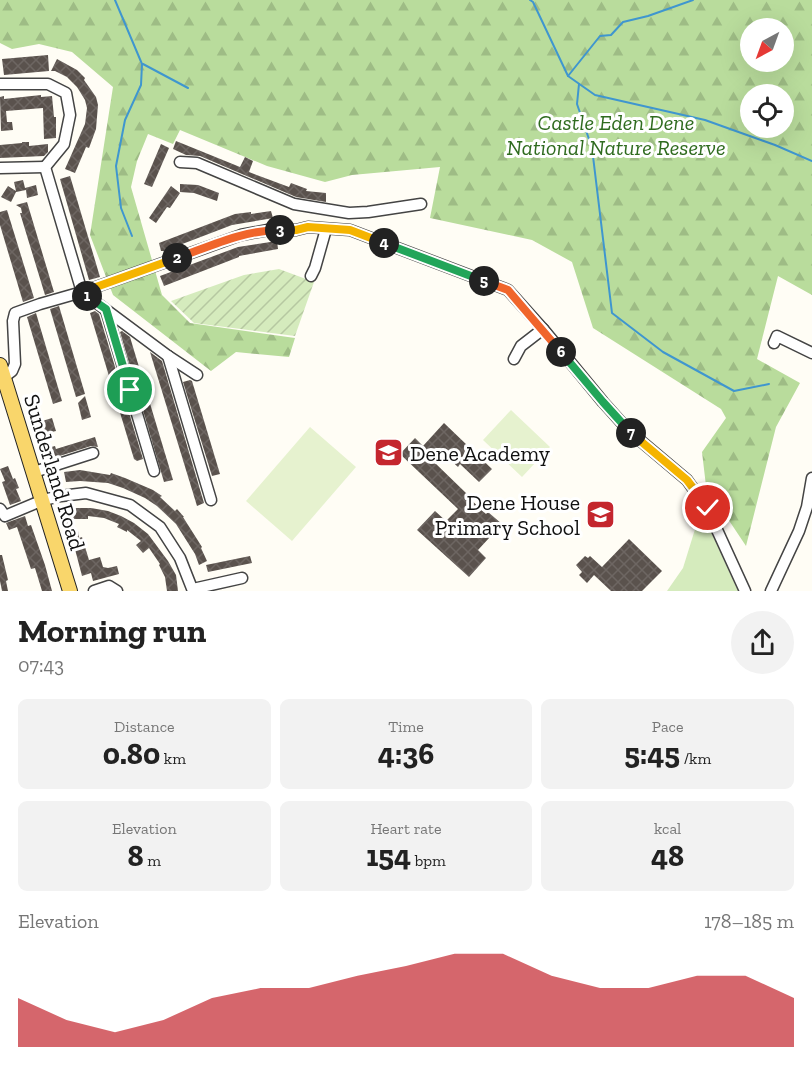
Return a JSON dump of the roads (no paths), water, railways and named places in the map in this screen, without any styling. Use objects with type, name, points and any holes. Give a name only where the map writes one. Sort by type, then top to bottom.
[{"type":"main road","name":"Sunderland Road","points":[[2,371],[70,591]]},
{"type":"street","points":[[0,84],[48,84],[66,93],[70,115],[64,144],[45,167],[0,168]]},
{"type":"street","points":[[180,162],[197,163],[294,204],[349,213],[422,204]]},
{"type":"street","points":[[45,167],[82,292],[168,356],[198,375]]},
{"type":"street","points":[[349,213],[350,230]]},
{"type":"street","points":[[2,371],[12,370],[15,364],[13,321],[15,313],[82,292],[241,235],[308,227],[350,230],[508,290],[629,431],[687,480],[708,508],[745,591]]},
{"type":"street","points":[[311,276],[326,229]]},
{"type":"street","points":[[106,309],[154,471]]},
{"type":"street","points":[[514,359],[521,346],[543,329]]},
{"type":"street","points":[[774,343],[777,336],[812,353]]},
{"type":"street","points":[[168,356],[212,493]]},
{"type":"street","points":[[34,472],[93,453]]},
{"type":"street","points":[[771,591],[799,531],[807,507],[812,478]]},
{"type":"street","points":[[0,509],[5,516],[43,500],[86,493],[130,505],[160,526],[180,558],[193,590],[242,578]]},
{"type":"street","points":[[94,591],[109,586],[117,591]]},
{"type":"waterway","points":[[115,0],[142,64],[141,85],[125,120],[116,166],[121,208],[132,236]]},
{"type":"waterway","points":[[530,0],[568,76],[595,95],[705,120],[812,161]]},
{"type":"waterway","points":[[568,76],[600,36],[611,35],[623,22],[693,0]]},
{"type":"waterway","points":[[143,64],[188,88]]},
{"type":"waterway","points":[[579,84],[577,104],[592,148],[612,313],[663,352],[734,391],[769,384]]},
{"type":"place","name":"Dene Academy","points":[[389,453]]},
{"type":"place","name":"Dene House Primary School","points":[[601,515]]},
{"type":"park label","name":"Castle Eden Dene National Nature Reserve","points":[[616,134]]}]
